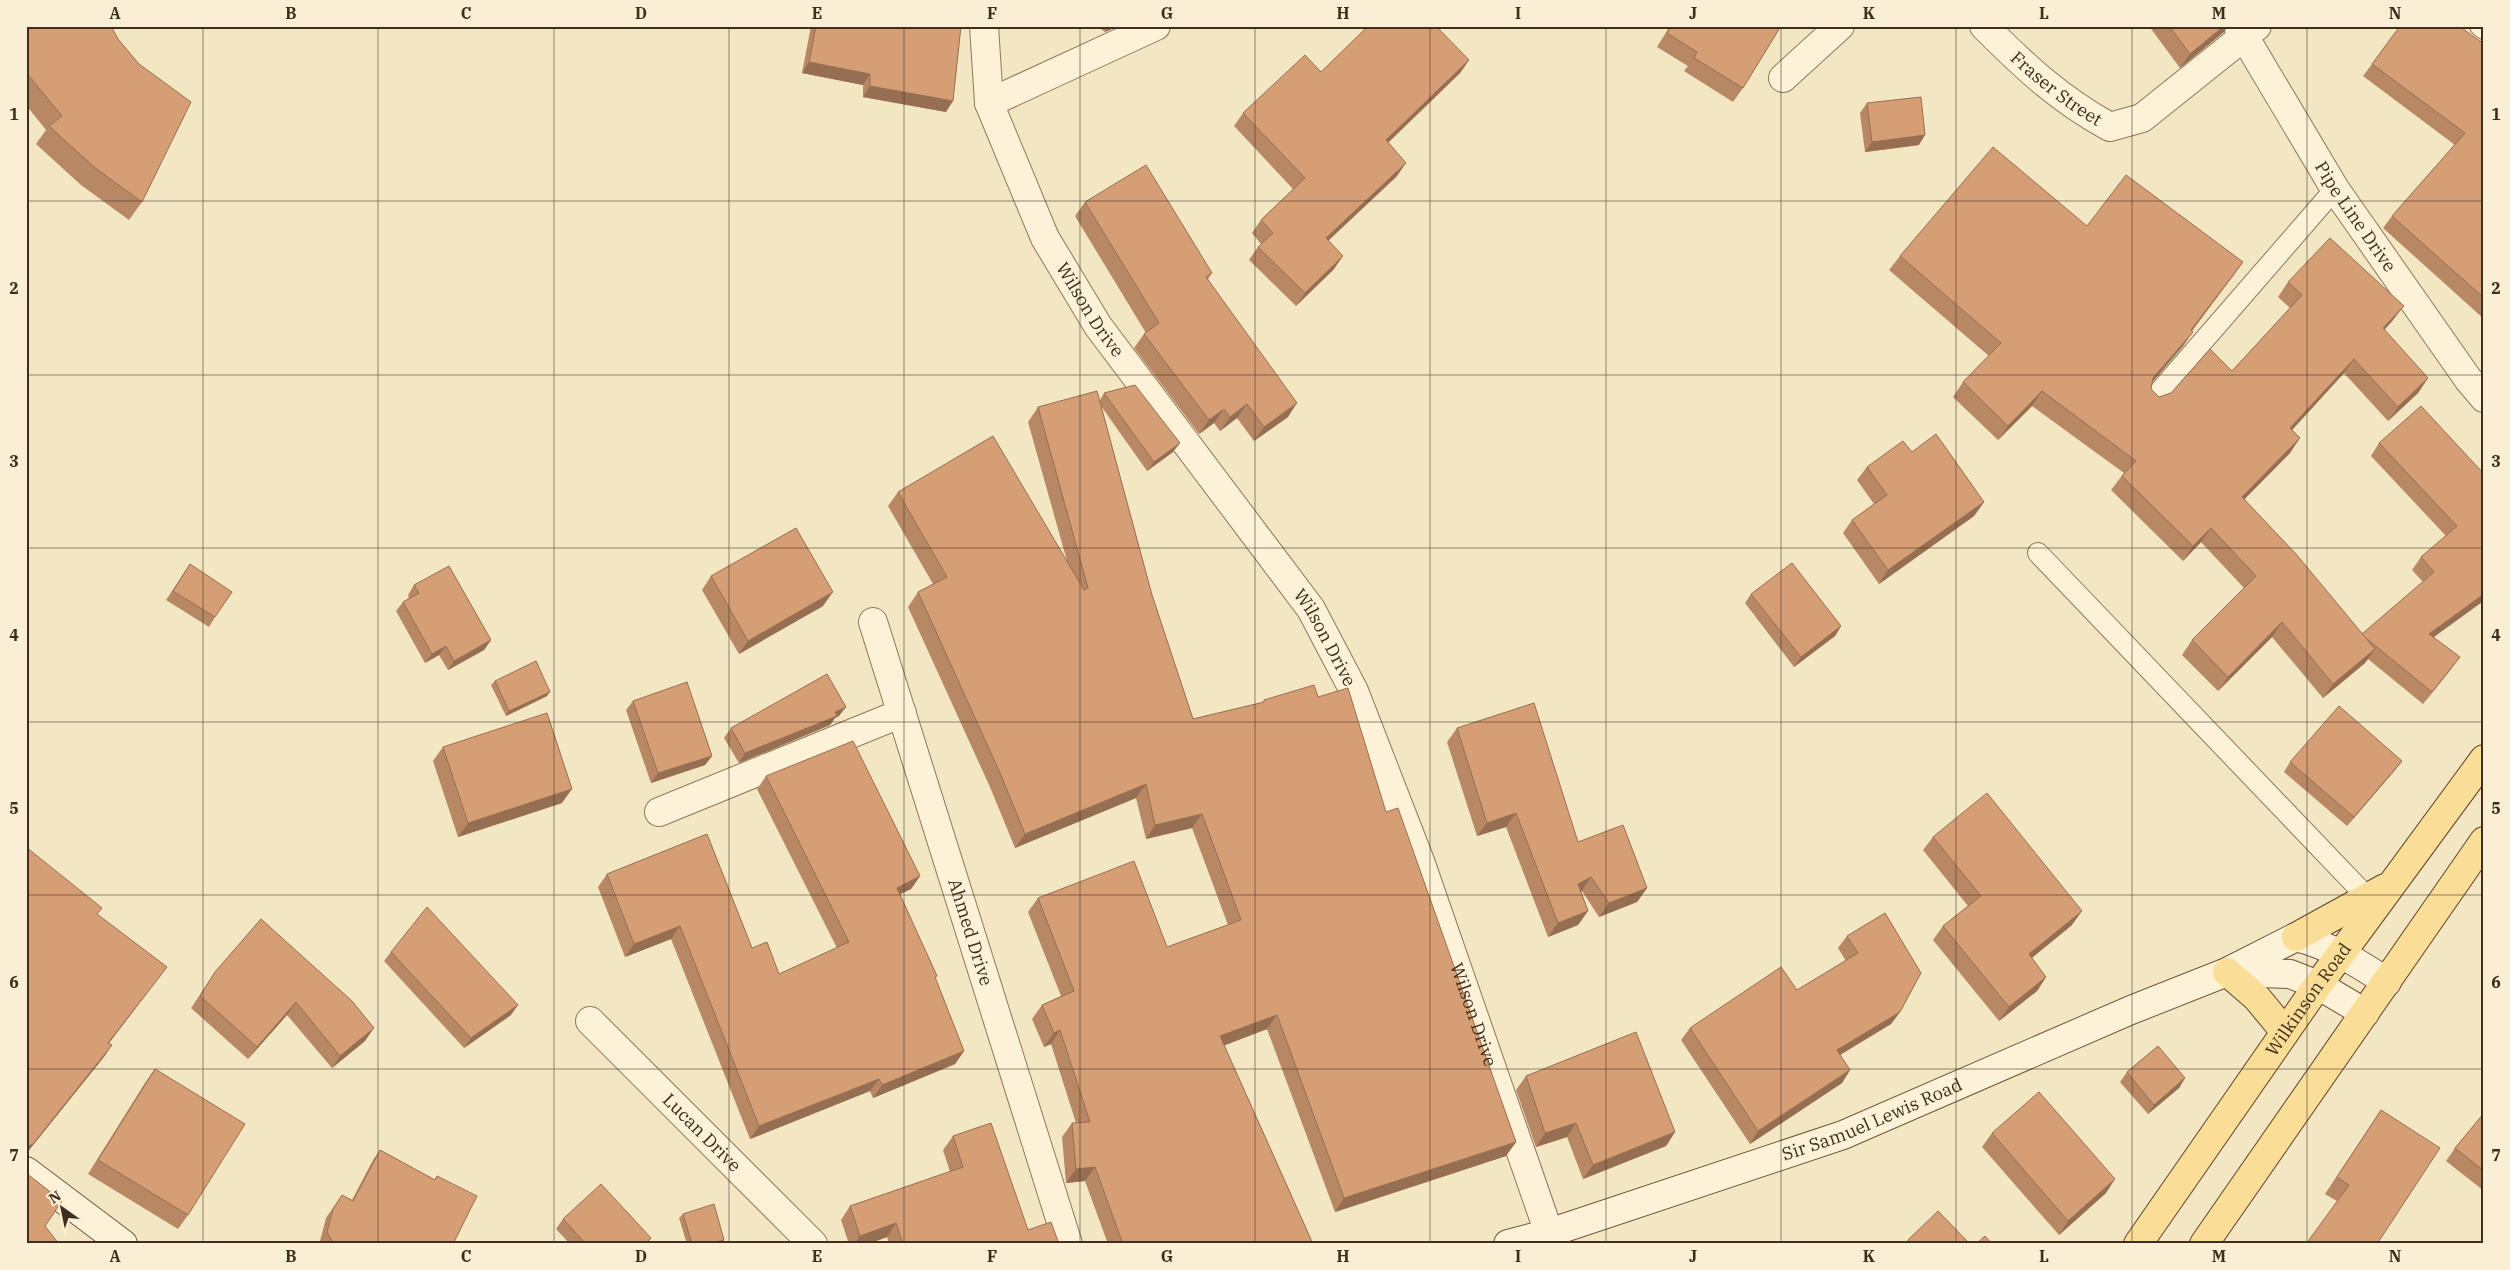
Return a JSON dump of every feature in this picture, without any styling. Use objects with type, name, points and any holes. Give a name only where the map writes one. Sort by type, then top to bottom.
[{"type":"main road","name":"Wilkinson Road","points":[[2138,1244],[2318,985],[2484,760]]},
{"type":"main road","points":[[2204,1244],[2484,841]]},
{"type":"main road","points":[[2296,937],[2393,883]]},
{"type":"main road","points":[[2227,972],[2257,998],[2285,1032]]},
{"type":"street","name":"Wilson Drive","points":[[984,26],[989,104],[1045,238],[1098,326],[1311,609],[1354,691],[1420,861],[1549,1233]]},
{"type":"street","points":[[989,104],[1156,26]]},
{"type":"street","points":[[1783,78],[1840,26]]},
{"type":"street","name":"Fraser Street","points":[[1984,26],[2029,72],[2077,108],[2110,127],[2142,118],[2247,30]]},
{"type":"street","name":"Pipe Line Drive","points":[[2247,30],[2334,189],[2484,398]]},
{"type":"street","name":"Ahmed Drive","points":[[873,622],[1068,1244]]},
{"type":"street","points":[[659,812],[902,713]]},
{"type":"street","points":[[2296,937],[2315,942],[2342,953],[2387,982]]},
{"type":"street","name":"Sir Samuel Lewis Road","points":[[1508,1244],[1549,1233],[1843,1135],[2131,1010],[2227,972],[2296,937]]},
{"type":"street","name":"Sir Samuel Lewis Road","points":[[2227,972],[2290,974],[2318,985],[2365,1013]]},
{"type":"street","name":"Lucan Drive","points":[[590,1021],[813,1244]]},
{"type":"street","points":[[26,1171],[123,1244]]},
{"type":"lane","points":[[2480,26],[2484,29]]},
{"type":"lane","points":[[2152,400],[2334,189]]},
{"type":"lane","points":[[2038,553],[2368,898]]},
{"type":"building","points":[[26,26],[111,26],[118,39],[139,64],[191,102],[142,202],[94,167],[49,126],[62,116],[26,70]]},
{"type":"building","points":[[816,26],[961,26],[953,101],[870,86],[870,74],[809,62]]},
{"type":"building","points":[[1368,26],[1436,26],[1469,60],[1386,140],[1406,163],[1326,238],[1343,256],[1305,293],[1258,247],[1273,233],[1261,220],[1305,178],[1243,113],[1305,55],[1321,72]]},
{"type":"building","points":[[1671,26],[1781,26],[1743,88],[1694,58],[1697,52],[1667,33]]},
{"type":"building","points":[[2169,26],[2224,26],[2190,54]]},
{"type":"building","points":[[2400,26],[2459,26],[2484,44],[2484,298],[2392,216],[2465,133],[2372,64]]},
{"type":"building","points":[[1921,97],[1925,135],[1872,142],[1867,103]]},
{"type":"building","points":[[1993,147],[2087,226],[2126,175],[2243,262],[2191,330],[2193,332],[2153,378],[2151,389],[2159,397],[2171,393],[2210,349],[2232,371],[2302,295],[2288,282],[2330,238],[2404,306],[2383,328],[2428,378],[2398,407],[2354,359],[2290,428],[2300,438],[2242,497],[2296,554],[2375,649],[2333,684],[2282,622],[2228,677],[2192,640],[2256,576],[2211,528],[2193,546],[2122,476],[2136,461],[2042,391],[2008,426],[1963,382],[2001,343],[1900,256]]},
{"type":"building","points":[[1146,165],[1212,273],[1206,277],[1297,403],[1264,427],[1247,404],[1230,417],[1224,409],[1209,420],[1144,334],[1159,323],[1085,202]]},
{"type":"building","points":[[1135,385],[1180,443],[1154,462],[1104,393]]},
{"type":"building","points":[[1097,391],[1152,595],[1193,719],[1264,702],[1264,700],[1314,685],[1318,697],[1348,688],[1386,812],[1398,808],[1516,1142],[1344,1198],[1277,1015],[1220,1036],[1313,1244],[1123,1244],[1095,1167],[1076,1169],[1072,1123],[1090,1122],[1060,1030],[1054,1033],[1042,1005],[1074,991],[1038,898],[1134,861],[1167,947],[1241,920],[1202,814],[1155,825],[1146,784],[1025,834],[1000,773],[918,592],[947,577],[898,492],[993,436],[1084,590],[1088,588],[1038,407]]},
{"type":"building","points":[[2421,406],[2484,474],[2484,594],[2429,634],[2460,657],[2432,692],[2362,634],[2434,572],[2421,557],[2457,526],[2379,443]]},
{"type":"building","points":[[1936,434],[1984,502],[1888,570],[1852,520],[1887,495],[1867,467],[1903,441],[1912,452]]},
{"type":"building","points":[[796,528],[833,592],[748,641],[711,576]]},
{"type":"building","points":[[1792,563],[1841,626],[1801,657],[1751,594]]},
{"type":"building","points":[[190,564],[232,592],[215,617],[173,591]]},
{"type":"building","points":[[449,566],[491,640],[454,661],[446,646],[432,654],[403,602],[419,593],[414,585]]},
{"type":"building","points":[[536,661],[550,692],[509,711],[495,681]]},
{"type":"building","points":[[827,674],[846,707],[835,712],[837,716],[745,753],[731,728]]},
{"type":"building","points":[[687,682],[712,756],[658,773],[633,701]]},
{"type":"building","points":[[1534,703],[1578,842],[1623,825],[1647,888],[1609,903],[1591,877],[1578,884],[1588,911],[1558,923],[1516,813],[1487,823],[1457,728]]},
{"type":"building","points":[[2339,706],[2402,761],[2354,817],[2290,762]]},
{"type":"building","points":[[547,713],[572,789],[468,823],[443,747]]},
{"type":"building","points":[[853,741],[920,876],[897,888],[937,976],[935,977],[964,1051],[882,1085],[879,1079],[759,1126],[680,926],[634,944],[607,874],[707,834],[752,948],[767,942],[779,974],[849,942],[766,776]]},
{"type":"building","points":[[1987,793],[2082,911],[2029,954],[2046,977],[2009,1007],[1943,926],[1981,896],[1933,837]]},
{"type":"building","points":[[26,847],[102,908],[97,914],[167,967],[108,1043],[112,1045],[33,1144],[26,1147]]},
{"type":"building","points":[[427,907],[518,1005],[471,1038],[391,952]]},
{"type":"building","points":[[1885,913],[1921,973],[1900,1012],[1837,1050],[1850,1070],[1758,1131],[1690,1028],[1781,967],[1797,990],[1858,953],[1847,936]]},
{"type":"building","points":[[261,919],[352,1001],[374,1028],[340,1056],[296,1002],[257,1047],[200,996],[215,972]]},
{"type":"building","points":[[1636,1032],[1675,1132],[1593,1165],[1576,1123],[1545,1133],[1526,1076]]},
{"type":"building","points":[[2158,1046],[2185,1078],[2154,1105],[2127,1072]]},
{"type":"building","points":[[155,1069],[245,1124],[188,1215],[98,1160]]},
{"type":"building","points":[[2039,1092],[2115,1179],[2068,1221],[1992,1133]]},
{"type":"building","points":[[2381,1110],[2440,1148],[2377,1244],[2306,1244],[2349,1185],[2337,1177]]},
{"type":"building","points":[[2484,1113],[2484,1171],[2455,1148]]},
{"type":"building","points":[[991,1123],[1028,1230],[1051,1222],[1059,1244],[903,1244],[896,1223],[860,1236],[850,1206],[963,1167],[953,1136]]},
{"type":"building","points":[[380,1150],[435,1180],[437,1176],[477,1196],[453,1244],[334,1244],[327,1232],[333,1209],[342,1195],[353,1201]]},
{"type":"building","points":[[26,1173],[62,1201],[45,1226],[59,1244],[26,1244]]},
{"type":"building","points":[[601,1184],[651,1238],[645,1244],[586,1244],[563,1219]]},
{"type":"building","points":[[714,1204],[724,1240],[709,1244],[692,1244],[683,1214]]},
{"type":"building","points":[[1938,1211],[1970,1244],[1912,1244],[1908,1240]]},
{"type":"building","points":[[1985,1236],[1992,1244],[1976,1244]]}]
